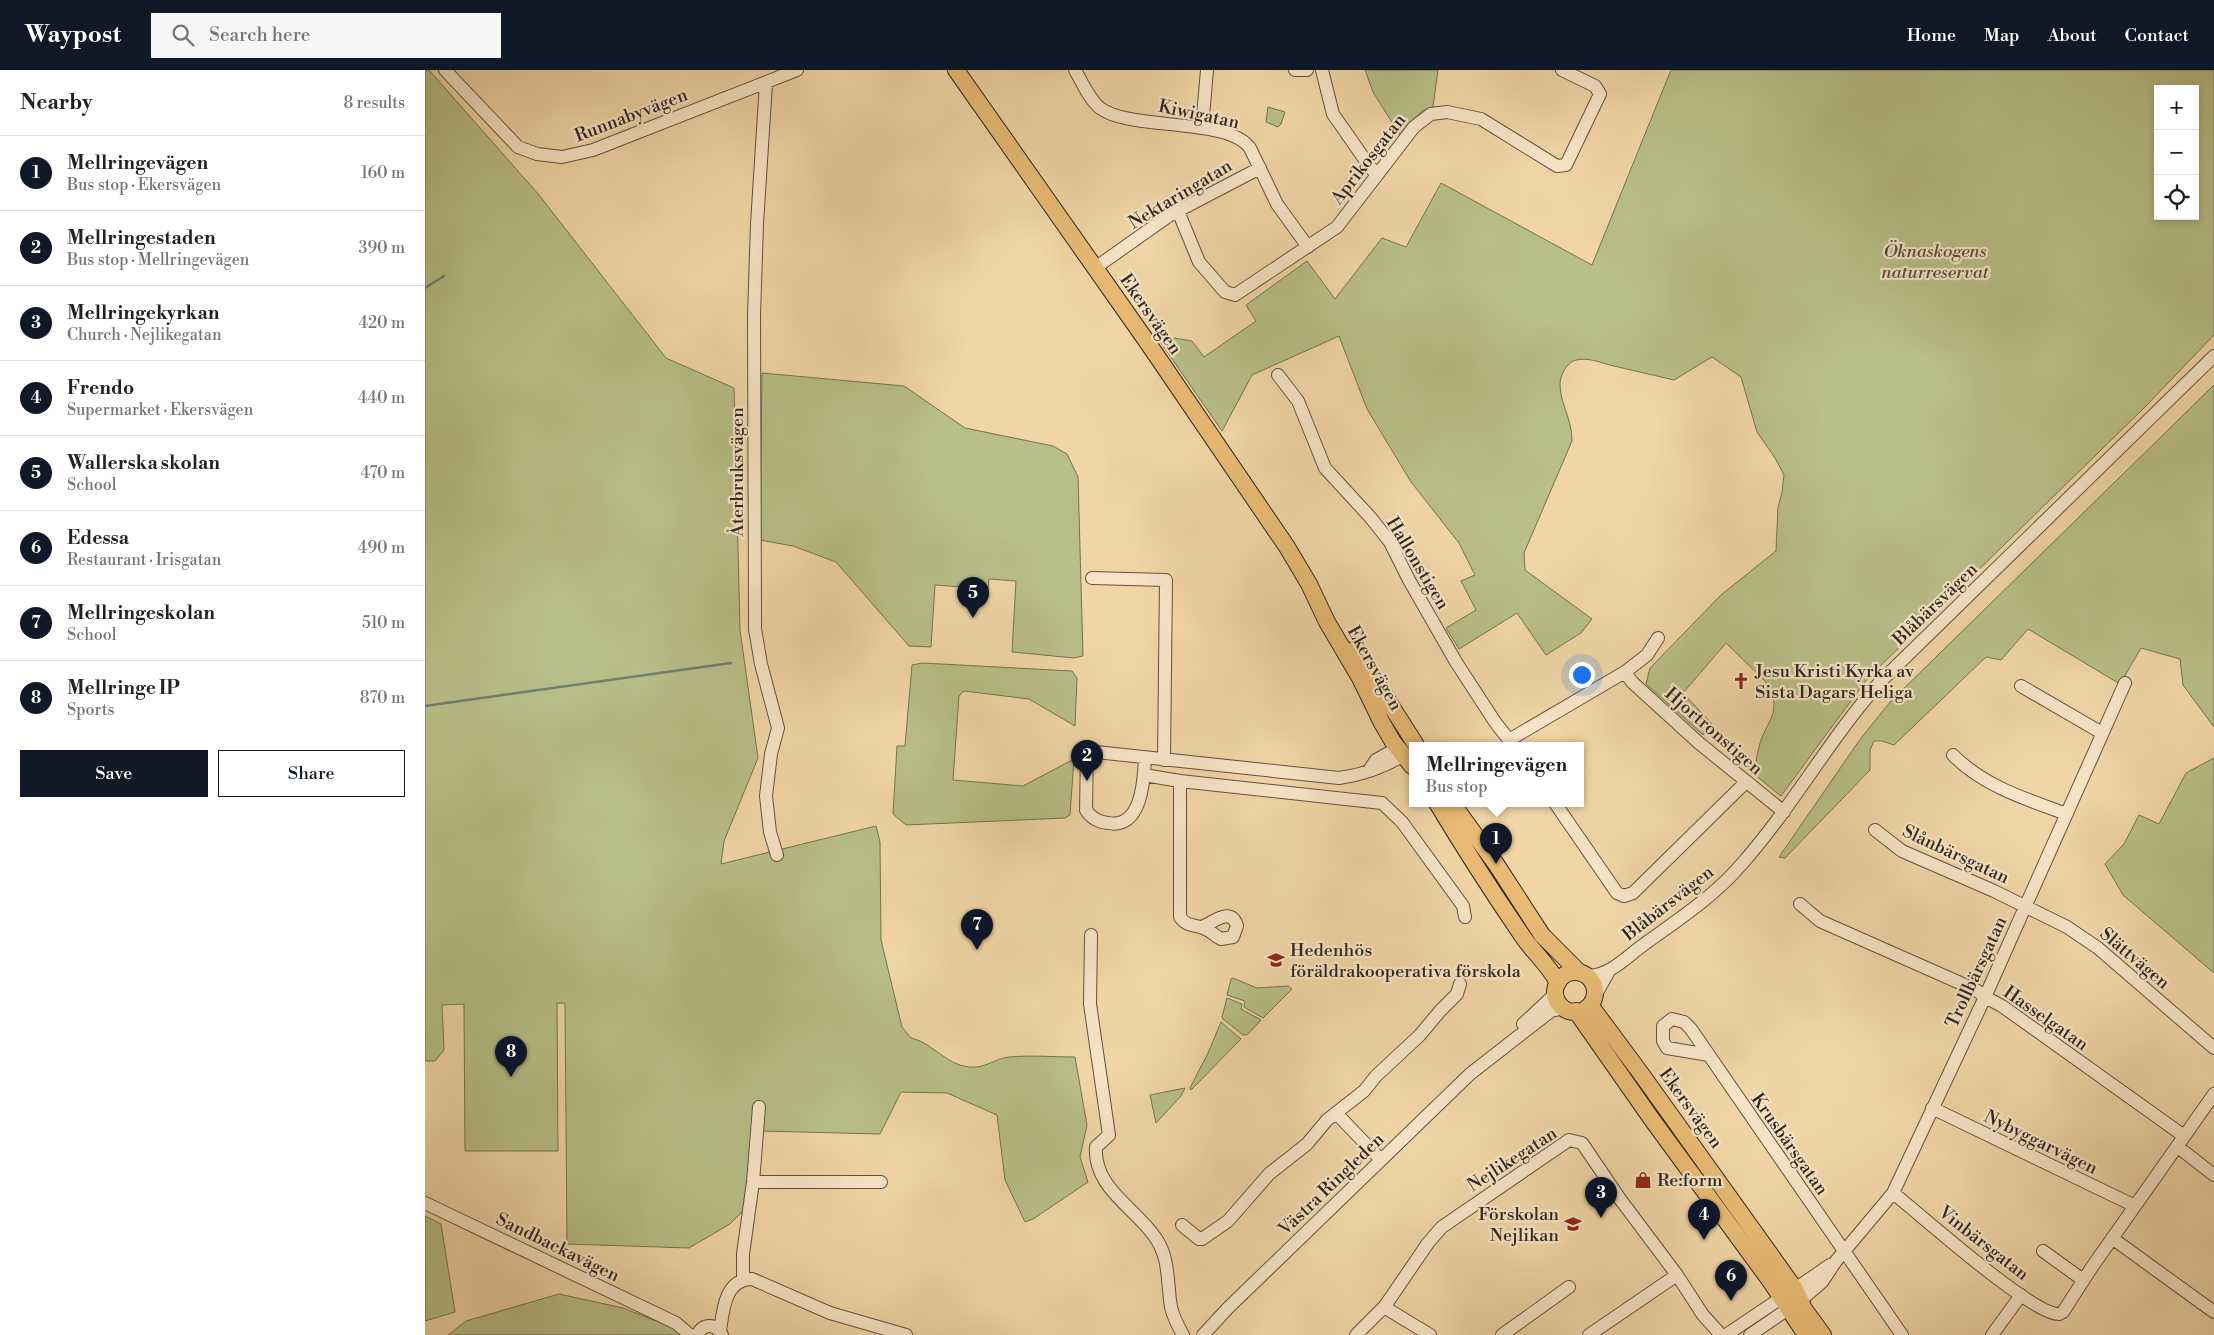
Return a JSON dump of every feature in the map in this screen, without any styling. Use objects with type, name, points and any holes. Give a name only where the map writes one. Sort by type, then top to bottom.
[{"type":"main road","name":"Ekersvägen","points":[[956,70],[1287,547],[1309,584],[1327,622],[1360,678],[1382,723],[1409,751]]},
{"type":"main road","points":[[1439,807],[1496,898],[1525,940],[1553,973],[1559,1002],[1582,1005],[1594,984],[1542,935],[1506,878],[1455,807]]},
{"type":"main road","points":[[1557,986],[1564,975],[1583,974]]},
{"type":"main road","name":"Ekersvägen","points":[[1582,1005],[1791,1299],[1806,1335]]},
{"type":"main road","name":"Ekersvägen","points":[[1791,1299],[1804,1309],[1823,1335]]},
{"type":"street","name":"Runnabyvägen","points":[[445,70],[518,147],[549,157],[562,157],[593,150],[797,70]]},
{"type":"street","name":"Kiwigatan","points":[[1075,70],[1095,103],[1105,112],[1119,116],[1203,128],[1244,141],[1279,207],[1308,247]]},
{"type":"street","points":[[1203,128],[1207,70]]},
{"type":"street","points":[[1295,70],[1307,70]]},
{"type":"street","points":[[1322,70],[1333,114],[1370,167],[1377,174]]},
{"type":"street","name":"Aprikosgatan","points":[[1178,211],[1197,258],[1225,292],[1231,295],[1239,293],[1337,227],[1417,123],[1426,116],[1442,112],[1481,119],[1557,166],[1563,167],[1568,163],[1599,96],[1599,91],[1595,86],[1562,70]]},
{"type":"street","name":"Återbruksvägen","points":[[766,83],[757,224],[754,316],[755,613],[761,664],[779,728],[771,754],[766,796],[770,832],[777,855]]},
{"type":"street","name":"Nektaringatan","points":[[1095,268],[1178,211],[1259,168]]},
{"type":"street","name":"Blåbärsvägen","points":[[1582,1005],[1609,971],[1695,909],[1739,868],[1783,812],[1839,731],[1881,681],[2214,356]]},
{"type":"street","name":"Hallonstigen","points":[[1278,375],[1298,401],[1325,468],[1390,542],[1409,580],[1457,662],[1511,742]]},
{"type":"street","points":[[1092,578],[1166,580],[1167,679],[1164,760]]},
{"type":"street","points":[[1511,742],[1625,672],[1647,655],[1658,638]]},
{"type":"street","name":"Hjortronstigen","points":[[1625,672],[1632,682],[1690,736],[1783,812]]},
{"type":"street","name":"Trollbärsgatan","points":[[1791,1299],[1840,1256],[1893,1193],[1985,997],[2125,683]]},
{"type":"street","points":[[2021,686],[2102,733]]},
{"type":"street","points":[[1145,758],[1145,775],[1141,799],[1125,820],[1113,824],[1101,822],[1090,816],[1086,810],[1087,751],[1339,778],[1380,768],[1409,751]]},
{"type":"street","points":[[1953,755],[1973,774],[2033,802],[2067,814]]},
{"type":"street","points":[[1145,775],[1180,781],[1382,802],[1402,822],[1463,906],[1465,917]]},
{"type":"street","points":[[1180,781],[1180,917],[1184,923],[1202,927]]},
{"type":"street","points":[[1558,807],[1617,892],[1625,896],[1633,892],[1746,782]]},
{"type":"street","name":"Slånbärsgatan","points":[[1875,830],[1902,851],[2025,906]]},
{"type":"street","name":"Hasselgatan","points":[[1800,904],[1820,921],[1976,990],[2002,1006],[2181,1142],[2214,1175]]},
{"type":"street","name":"Slättvägen","points":[[2025,906],[2067,927],[2098,948],[2214,1048]]},
{"type":"street","points":[[1091,935],[1090,1004],[1109,1135],[1096,1147],[1098,1166],[1105,1182],[1151,1230],[1159,1242],[1169,1274],[1173,1315],[1183,1335]]},
{"type":"street","name":"Blåbärsvägen","points":[[1583,974],[1609,971]]},
{"type":"street","points":[[1182,1225],[1199,1239],[1210,1235],[1228,1221],[1269,1174],[1307,1144],[1327,1120],[1364,1091],[1376,1076],[1420,1035],[1440,1010],[1457,994],[1460,984]]},
{"type":"street","name":"Västra Ringleden","points":[[1525,1028],[1551,998],[1557,986]]},
{"type":"street","name":"Västra Ringleden","points":[[1203,1335],[1228,1308],[1486,1061],[1525,1028],[1551,1011],[1582,1005]]},
{"type":"street","name":"Krusbärsgatan","points":[[1709,1055],[1840,1256],[1902,1335]]},
{"type":"street","points":[[2043,1251],[2083,1280],[2214,1094]]},
{"type":"street","points":[[743,1279],[743,1254],[753,1182],[759,1107]]},
{"type":"street","name":"Nybyggarvägen","points":[[1932,1108],[2135,1206]]},
{"type":"street","points":[[1337,1114],[1381,1160]]},
{"type":"street","name":"Nejlikegatan","points":[[1356,1335],[1384,1307],[1428,1242],[1442,1228],[1569,1140],[1582,1144],[1620,1199],[1677,1274],[1710,1325],[1721,1335]]},
{"type":"street","points":[[753,1182],[881,1182]]},
{"type":"street","name":"Vinbärsgatan","points":[[1893,1193],[1996,1278],[2045,1312],[2058,1314],[2063,1312],[2083,1280]]},
{"type":"street","name":"Sandbackavägen","points":[[425,1203],[676,1323],[710,1331]]},
{"type":"street","points":[[2112,1238],[2214,1312]]},
{"type":"street","points":[[1589,1335],[1677,1274]]},
{"type":"street","points":[[710,1331],[724,1307],[733,1285],[743,1279],[752,1279],[830,1313],[906,1335]]},
{"type":"street","points":[[1502,1335],[1569,1287]]},
{"type":"street","points":[[1992,1335],[2021,1295]]},
{"type":"street","points":[[1726,1335],[1791,1299]]},
{"type":"street","points":[[1750,1335],[1791,1299]]},
{"type":"street","points":[[1384,1307],[1430,1335]]},
{"type":"street","name":"Sandbackavägen","points":[[676,1323],[690,1335]]},
{"type":"green space","points":[[425,70],[429,70],[539,195],[666,358],[734,388],[740,630],[758,758],[724,841],[721,864],[876,826],[880,842],[881,940],[902,1027],[911,1038],[926,1044],[953,1062],[969,1067],[985,1065],[1009,1057],[1075,1057],[1087,1125],[1080,1157],[1088,1182],[1033,1219],[1025,1222],[1005,1180],[997,1115],[947,1093],[901,1092],[880,1134],[761,1131],[757,1197],[730,1224],[689,1248],[567,1244],[565,1003],[557,1003],[558,1151],[465,1151],[464,1004],[442,1005],[444,1050],[435,1061],[425,1061]]},
{"type":"green space","points":[[1365,70],[1438,70],[1433,107],[1422,111],[1400,135],[1373,92]]},
{"type":"green space","name":"Öknaskogens naturreservat","points":[[1671,70],[2214,70],[2214,335],[2146,406],[1867,679],[1781,796],[1755,775],[1758,750],[1774,710],[1772,694],[1767,683],[1726,643],[1683,693],[1712,724],[1703,735],[1646,684],[1650,668],[1721,595],[1776,551],[1778,507],[1784,475],[1757,432],[1741,377],[1712,357],[1674,380],[1586,359],[1573,361],[1565,369],[1560,384],[1572,441],[1524,553],[1525,570],[1592,619],[1581,633],[1546,655],[1517,613],[1459,649],[1446,628],[1476,610],[1461,581],[1475,575],[1459,543],[1411,482],[1367,409],[1339,336],[1252,375],[1222,431],[1161,343],[1174,338],[1192,341],[1204,357],[1256,321],[1246,305],[1307,261],[1335,299],[1382,238],[1406,247],[1441,183],[1592,265]]},
{"type":"green space","points":[[1268,107],[1285,112],[1278,127],[1266,122]]},
{"type":"green space","points":[[762,373],[904,386],[965,428],[1053,446],[1067,454],[1078,477],[1083,656],[1074,658],[1012,652],[1016,581],[989,579],[988,589],[935,585],[931,647],[909,646],[836,562],[793,546],[760,540]]},
{"type":"green space","points":[[2214,385],[2214,727],[2183,685],[2180,659],[2141,648],[2120,684],[2028,629],[2001,660],[1986,657],[1894,745],[1882,741],[1874,741],[1870,750],[1870,770],[1785,858],[1779,857],[1861,738],[1891,701]]},
{"type":"green space","points":[[922,663],[1072,671],[1077,678],[1075,726],[1029,699],[964,691],[959,696],[953,780],[1023,786],[1074,759],[1070,815],[1065,818],[906,825],[893,814],[897,746],[905,746],[912,665]]},
{"type":"green space","points":[[2214,758],[2214,973],[2123,895],[2105,864],[2124,844],[2139,815],[2159,824],[2186,773]]},
{"type":"green space","points":[[1233,978],[1257,988],[1288,986],[1292,989],[1263,1018],[1244,1007],[1245,1001],[1227,995],[1231,979]]},
{"type":"green space","points":[[1227,998],[1242,1004],[1241,1009],[1261,1020],[1247,1035],[1243,1035],[1223,1019]]},
{"type":"green space","points":[[1221,1022],[1241,1039],[1191,1090],[1190,1088]]},
{"type":"green space","points":[[1185,1088],[1181,1096],[1156,1123],[1150,1095]]},
{"type":"green space","points":[[425,1216],[441,1224],[455,1312],[425,1321]]},
{"type":"green space","points":[[559,1294],[623,1308],[691,1335],[448,1335],[466,1321]]},
{"type":"waterway","points":[[425,288],[444,276]]},
{"type":"waterway","points":[[425,706],[731,663]]},
{"type":"place","name":"Wallerska skolan","points":[[973,618]]},
{"type":"place","name":"Jesu Kristi Kyrka av Sista Dagars Heliga","points":[[1741,681]]},
{"type":"place","name":"Mellringestaden","points":[[1087,781]]},
{"type":"place","name":"Mellringevägen","points":[[1496,864]]},
{"type":"place","name":"Mellringeskolan","points":[[977,950]]},
{"type":"place","name":"Hedenhös föräldrakooperativa förskola","points":[[1276,960]]},
{"type":"place","name":"Mellringe IP","points":[[511,1077]]},
{"type":"place","name":"Re:form","points":[[1643,1180]]},
{"type":"place","name":"Mellringekyrkan","points":[[1601,1218]]},
{"type":"place","name":"Förskolan Nejlikan","points":[[1573,1224]]},
{"type":"place","name":"Frendo","points":[[1704,1240]]},
{"type":"place","name":"Edessa","points":[[1731,1301]]}]
